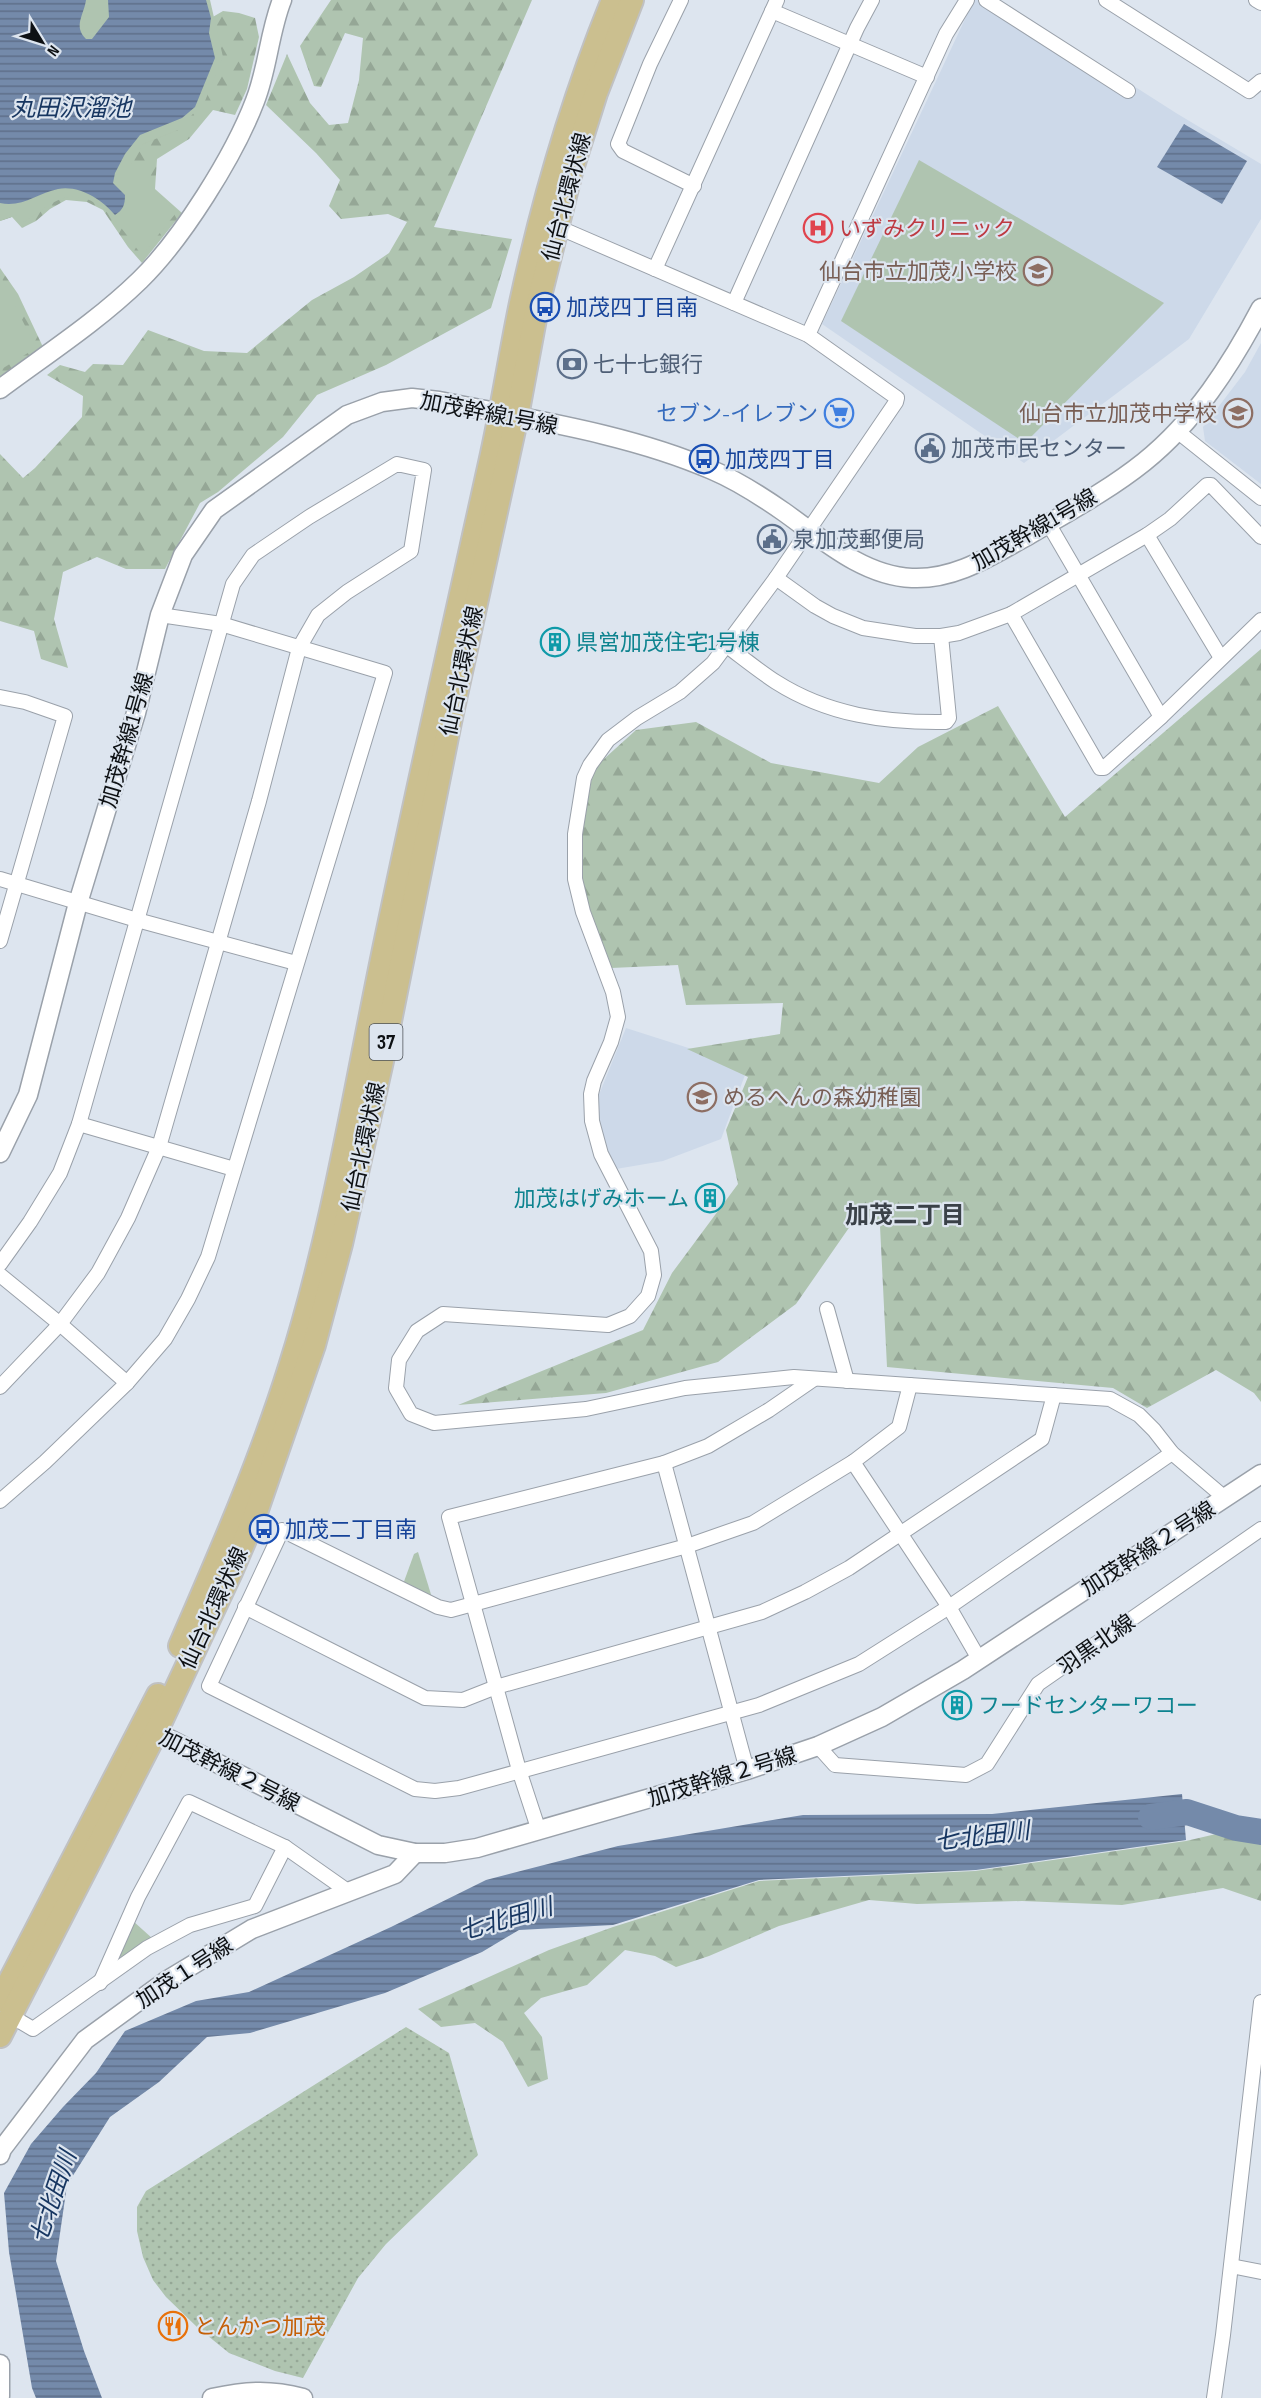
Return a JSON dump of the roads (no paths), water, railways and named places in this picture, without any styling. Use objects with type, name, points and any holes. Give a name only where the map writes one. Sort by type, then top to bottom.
[{"type":"main road","name":"仙台北環状線","points":[[549,224],[571,114],[613,0]]},
{"type":"main road","name":"仙台北環状線","points":[[0,2036],[5,2008],[149,1729],[161,1690],[237,1516],[292,1364],[321,1255],[449,644],[509,415],[521,302],[549,224],[571,172],[596,93],[632,0]]},
{"type":"street","points":[[0,389],[119,299],[148,272],[187,223],[219,171],[255,102],[263,76],[274,21],[282,0]]},
{"type":"street","points":[[681,0],[650,64],[618,144],[623,151],[694,186]]},
{"type":"street","points":[[734,303],[872,0]]},
{"type":"street","points":[[808,335],[946,34],[968,0]]},
{"type":"street","points":[[986,0],[1128,92]]},
{"type":"street","points":[[1106,0],[1249,91],[1261,81]]},
{"type":"street","points":[[1256,0],[1261,3]]},
{"type":"street","points":[[656,269],[774,5],[850,45],[927,77]]},
{"type":"street","points":[[549,224],[808,335],[897,398],[809,530],[727,646],[693,682],[637,718],[608,740],[584,777],[576,816],[574,855],[578,894],[613,992],[618,1017],[611,1042],[594,1082],[591,1094],[592,1120],[602,1154],[651,1251],[654,1275],[648,1296],[630,1317],[608,1325],[443,1314],[417,1331],[399,1360],[396,1388],[411,1414],[434,1423],[586,1409],[685,1388],[794,1377],[1110,1399],[1139,1414],[1172,1453],[1225,1498]]},
{"type":"street","name":"加茂幹線1号線","points":[[0,1153],[28,1095],[78,903],[136,713],[160,615],[183,555],[214,510],[347,414],[382,402],[412,398],[509,415],[638,444],[689,461],[737,482],[855,560],[874,570],[912,578],[933,577],[972,566],[1121,479],[1143,462],[1177,431],[1233,359],[1261,308]]},
{"type":"street","points":[[1177,431],[1261,498]]},
{"type":"street","points":[[0,1264],[30,1222],[60,1173],[79,1124],[233,584],[253,555],[309,517],[397,464],[424,470],[411,551],[347,592],[318,615],[299,648],[219,941],[159,1147],[128,1218],[98,1273],[60,1324],[0,1386]]},
{"type":"street","points":[[776,578],[816,606],[850,623],[886,633],[941,636],[977,628],[1011,614],[1147,535],[1170,519],[1207,485],[1211,485],[1261,537]]},
{"type":"street","points":[[1048,523],[1161,717]]},
{"type":"street","points":[[1147,535],[1221,658]]},
{"type":"street","points":[[1011,614],[1100,768],[1104,768],[1161,717],[1261,620]]},
{"type":"street","points":[[0,1501],[45,1462],[128,1383],[165,1339],[208,1257],[385,673],[221,624],[160,615]]},
{"type":"street","points":[[727,646],[775,681],[825,705],[890,721],[946,722],[949,718],[941,636]]},
{"type":"street","points":[[0,697],[25,702],[65,716],[0,941]]},
{"type":"street","points":[[0,879],[137,920],[296,963]]},
{"type":"street","points":[[79,1124],[234,1169]]},
{"type":"street","points":[[0,1275],[128,1383]]},
{"type":"street","points":[[828,1309],[847,1381]]},
{"type":"street","points":[[539,1831],[519,1770],[449,1517],[664,1463],[708,1446],[769,1410],[814,1379]]},
{"type":"street","points":[[910,1385],[899,1427],[853,1462],[753,1523],[687,1546],[451,1610],[438,1607],[282,1530],[209,1686],[415,1789],[435,1791],[459,1788],[759,1705],[859,1664],[949,1607],[1172,1453]]},
{"type":"street","points":[[245,1608],[425,1698],[463,1700],[496,1687],[762,1612],[805,1592],[849,1568],[1042,1439],[1054,1395]]},
{"type":"street","points":[[853,1462],[949,1607],[979,1659]]},
{"type":"street","points":[[664,1463],[747,1770]]},
{"type":"street","name":"加茂幹線２号線","points":[[149,1729],[378,1845],[416,1853],[446,1853],[477,1848],[747,1770],[818,1746],[882,1717],[979,1659],[1261,1474]]},
{"type":"street","name":"羽黒北線","points":[[818,1746],[835,1765],[966,1775],[987,1764],[1038,1684],[1261,1529]]},
{"type":"street","points":[[100,1983],[138,1897],[189,1802],[285,1847],[349,1892]]},
{"type":"street","points":[[5,2008],[33,2029],[147,1948],[190,1925],[255,1906],[285,1847]]},
{"type":"street","name":"加茂１号線","points":[[0,2156],[85,2040],[166,1981],[252,1929],[395,1874],[416,1853]]},
{"type":"street","points":[[1214,2398],[1258,2057],[1261,2002]]},
{"type":"street","points":[[1231,2266],[1261,2272]]},
{"type":"street","points":[[0,2364],[0,2396]]},
{"type":"street","points":[[212,2398],[241,2392],[279,2391],[303,2398]]},
{"type":"water","name":"丸田沢溜池","points":[[0,0],[86,0],[80,20],[80,30],[86,39],[92,39],[109,17],[108,0],[206,0],[211,18],[209,33],[215,58],[195,107],[182,118],[140,135],[125,154],[115,173],[113,183],[125,195],[125,202],[122,209],[115,215],[90,195],[66,188],[16,203],[0,203]]},
{"type":"water","points":[[1184,124],[1247,161],[1222,204],[1157,167]]},
{"type":"water","points":[[1182,1794],[1186,1840],[976,1870],[759,1880],[613,1925],[519,1930],[482,1952],[385,1993],[250,2033],[207,2037],[159,2082],[110,2117],[67,2185],[56,2261],[84,2351],[102,2398],[36,2398],[32,2388],[9,2252],[4,2193],[31,2144],[96,2073],[125,2031],[196,2001],[249,1992],[391,1927],[486,1880],[618,1846],[803,1815],[992,1814]]},
{"type":"waterway","name":"七北田川","points":[[1151,1817],[1187,1812],[1236,1828],[1261,1832]]},
{"type":"place","name":"いずみクリニック","points":[[818,228]]},
{"type":"place","name":"仙台市立加茂小学校","points":[[1038,271]]},
{"type":"place","name":"加茂四丁目南","points":[[545,307]]},
{"type":"place","name":"七十七銀行","points":[[572,364]]},
{"type":"place","name":"セブン-イレブン","points":[[839,413]]},
{"type":"place","name":"仙台市立加茂中学校","points":[[1238,413]]},
{"type":"place","name":"加茂市民センター","points":[[930,448]]},
{"type":"place","name":"加茂四丁目","points":[[704,459]]},
{"type":"place","name":"泉加茂郵便局","points":[[772,539]]},
{"type":"place","name":"県営加茂住宅1号棟","points":[[555,642]]},
{"type":"place","name":"めるへんの森幼稚園","points":[[702,1097]]},
{"type":"place","name":"加茂はげみホーム","points":[[710,1198]]},
{"type":"place","name":"加茂二丁目南","points":[[264,1529]]},
{"type":"place","name":"フードセンターワコー","points":[[957,1705]]},
{"type":"place","name":"とんかつ加茂","points":[[173,2326]]},
{"type":"district","name":"加茂二丁目","points":[[905,1215]]}]
